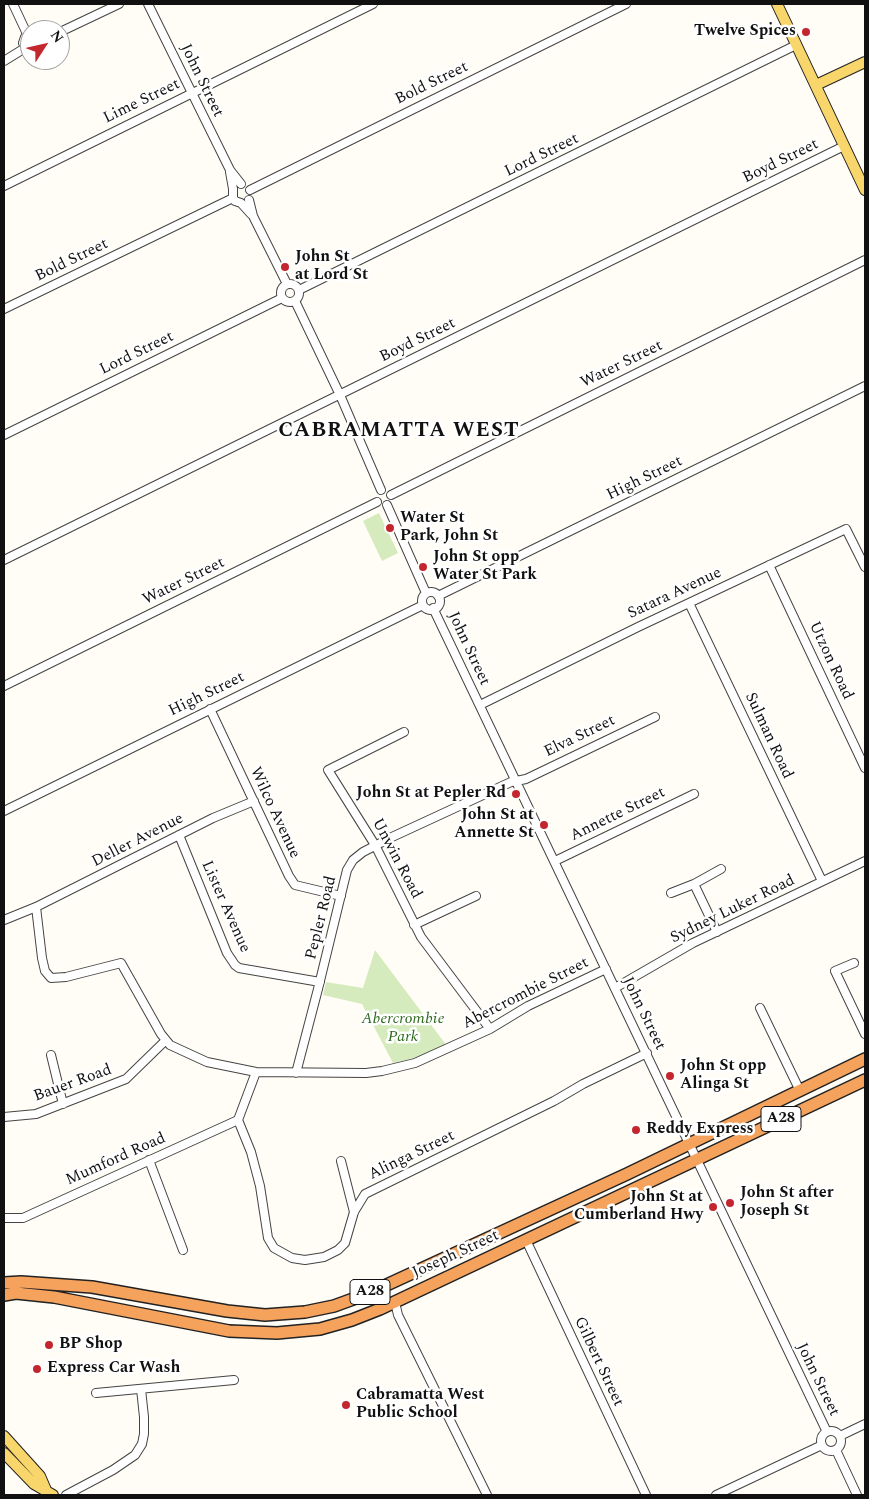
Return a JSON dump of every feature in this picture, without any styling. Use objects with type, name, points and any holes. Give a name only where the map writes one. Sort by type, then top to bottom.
[{"type":"highway","name":"Joseph Street","points":[[4,1283],[21,1282],[92,1287],[227,1311],[265,1315],[334,1306],[367,1294],[627,1174],[865,1060]]},
{"type":"highway","name":"Joseph Street","points":[[4,1294],[54,1297],[229,1331],[277,1333],[320,1329],[360,1317],[395,1302],[865,1080]]},
{"type":"main road","points":[[777,4],[865,190]]},
{"type":"main road","points":[[816,85],[865,62]]},
{"type":"main road","points":[[4,1436],[40,1476],[46,1494]]},
{"type":"main road","points":[[4,1453],[46,1494]]},
{"type":"street","points":[[13,4],[21,20]]},
{"type":"street","points":[[70,27],[118,4]]},
{"type":"street","name":"John Street","points":[[148,4],[230,170],[241,184]]},
{"type":"street","name":"Lime Street","points":[[4,186],[373,4]]},
{"type":"street","name":"Bold Street","points":[[250,190],[626,4]]},
{"type":"street","name":"Lord Street","points":[[299,290],[796,44]]},
{"type":"street","points":[[4,61],[20,53]]},
{"type":"street","name":"Boyd Street","points":[[4,560],[844,146]]},
{"type":"street","name":"John Street","points":[[230,170],[233,189]]},
{"type":"street","points":[[241,184],[246,185],[251,194],[245,201],[236,201],[233,198],[233,189],[241,184]]},
{"type":"street","name":"Bold Street","points":[[4,309],[233,198]]},
{"type":"street","points":[[245,201],[287,284]]},
{"type":"street","name":"Water Street","points":[[391,495],[865,260]]},
{"type":"street","points":[[287,284],[293,284],[299,290],[299,296],[295,301],[287,302],[282,298],[282,288],[287,284]]},
{"type":"street","name":"Lord Street","points":[[4,435],[282,298]]},
{"type":"street","points":[[295,301],[340,395],[381,490]]},
{"type":"street","name":"High Street","points":[[438,596],[865,386]]},
{"type":"street","points":[[381,490],[388,491],[391,495],[392,500],[387,505],[382,506],[377,502],[376,495],[381,490]]},
{"type":"street","name":"Water Street","points":[[4,686],[377,502]]},
{"type":"street","points":[[387,505],[426,593]]},
{"type":"street","name":"Satara Avenue","points":[[480,705],[690,602],[846,529],[865,567]]},
{"type":"street","name":"Utzon Road","points":[[769,565],[865,768]]},
{"type":"street","points":[[432,592],[438,596],[439,603],[433,608],[428,609],[423,605],[422,600],[426,593],[432,592]]},
{"type":"street","name":"Sulman Road","points":[[690,602],[822,881]]},
{"type":"street","name":"High Street","points":[[4,811],[423,605]]},
{"type":"street","name":"John Street","points":[[433,608],[827,1432]]},
{"type":"street","name":"Wilco Avenue","points":[[210,709],[288,876],[295,885],[341,896]]},
{"type":"street","name":"Elva Street","points":[[517,781],[526,779],[655,717]]},
{"type":"street","name":"Unwin Road","points":[[404,732],[328,770],[376,845],[414,925],[430,950],[490,1029]]},
{"type":"street","name":"Pepler Road","points":[[296,1073],[347,870],[353,860],[376,845],[510,782],[517,781]]},
{"type":"street","name":"Annette Street","points":[[555,861],[694,794]]},
{"type":"street","name":"Deller Avenue","points":[[4,920],[36,907],[213,818],[254,802]]},
{"type":"street","name":"Lister Avenue","points":[[179,835],[227,954],[234,965],[239,968],[320,982]]},
{"type":"street","name":"Sydney Luker Road","points":[[615,988],[665,958],[865,862]]},
{"type":"street","points":[[672,892],[694,884],[721,869]]},
{"type":"street","points":[[694,884],[717,932]]},
{"type":"street","points":[[414,925],[476,896]]},
{"type":"street","name":"Abercrombie Street","points":[[36,907],[42,958],[45,971],[51,978],[66,977],[121,963],[170,1045],[207,1062],[256,1072],[366,1072],[398,1068],[431,1057],[490,1029],[533,1003],[606,969]]},
{"type":"street","points":[[854,964],[835,971],[865,1034]]},
{"type":"street","points":[[760,1008],[800,1091]]},
{"type":"street","name":"Bauer Road","points":[[4,1117],[36,1114],[126,1080],[166,1040]]},
{"type":"street","name":"Alinga Street","points":[[238,1120],[251,1152],[260,1186],[268,1238],[274,1248],[292,1258],[305,1260],[324,1257],[338,1250],[345,1243],[354,1212],[365,1194],[549,1104],[583,1084],[647,1053]]},
{"type":"street","points":[[51,1055],[63,1104]]},
{"type":"street","points":[[238,1120],[256,1072]]},
{"type":"street","name":"Mumford Road","points":[[4,1218],[23,1218],[238,1120]]},
{"type":"street","points":[[149,1160],[183,1250]]},
{"type":"street","points":[[340,1161],[354,1212]]},
{"type":"street","name":"Gilbert Street","points":[[526,1240],[646,1495]]},
{"type":"street","points":[[395,1302],[398,1315],[406,1332],[487,1495]]},
{"type":"street","points":[[96,1393],[234,1380]]},
{"type":"street","points":[[66,1495],[127,1462],[135,1455],[142,1444],[144,1434],[141,1389]]},
{"type":"street","points":[[840,1436],[865,1424]]},
{"type":"street","points":[[827,1432],[836,1432],[840,1436],[841,1444],[836,1450],[827,1450],[822,1445],[821,1440],[827,1432]]},
{"type":"street","points":[[716,1495],[822,1445]]},
{"type":"street","points":[[836,1450],[857,1495]]},
{"type":"green space","points":[[379,513],[398,553],[382,561],[363,521]]},
{"type":"green space","name":"Abercrombie Park","points":[[375,950],[447,1046],[414,1058],[393,1063],[362,1004],[323,995],[326,982],[363,988]]},
{"type":"place","name":"Twelve Spices","points":[[806,32]]},
{"type":"place","name":"John St at Lord St","points":[[285,267]]},
{"type":"place","name":"Water St Park, John St","points":[[390,528]]},
{"type":"place","name":"John St opp Water St Park","points":[[423,567]]},
{"type":"place","name":"John St at Pepler Rd","points":[[516,794]]},
{"type":"place","name":"John St at Annette St","points":[[544,825]]},
{"type":"place","name":"John St opp Alinga St","points":[[670,1076]]},
{"type":"place","name":"Reddy Express","points":[[636,1130]]},
{"type":"place","name":"John St after Joseph St","points":[[730,1203]]},
{"type":"place","name":"John St at Cumberland Hwy","points":[[713,1207]]},
{"type":"place","name":"BP Shop","points":[[49,1345]]},
{"type":"place","name":"Express Car Wash","points":[[37,1369]]},
{"type":"place","name":"Cabramatta West Public School","points":[[346,1405]]},
{"type":"district","name":"CABRAMATTA WEST","points":[[399,432]]}]
